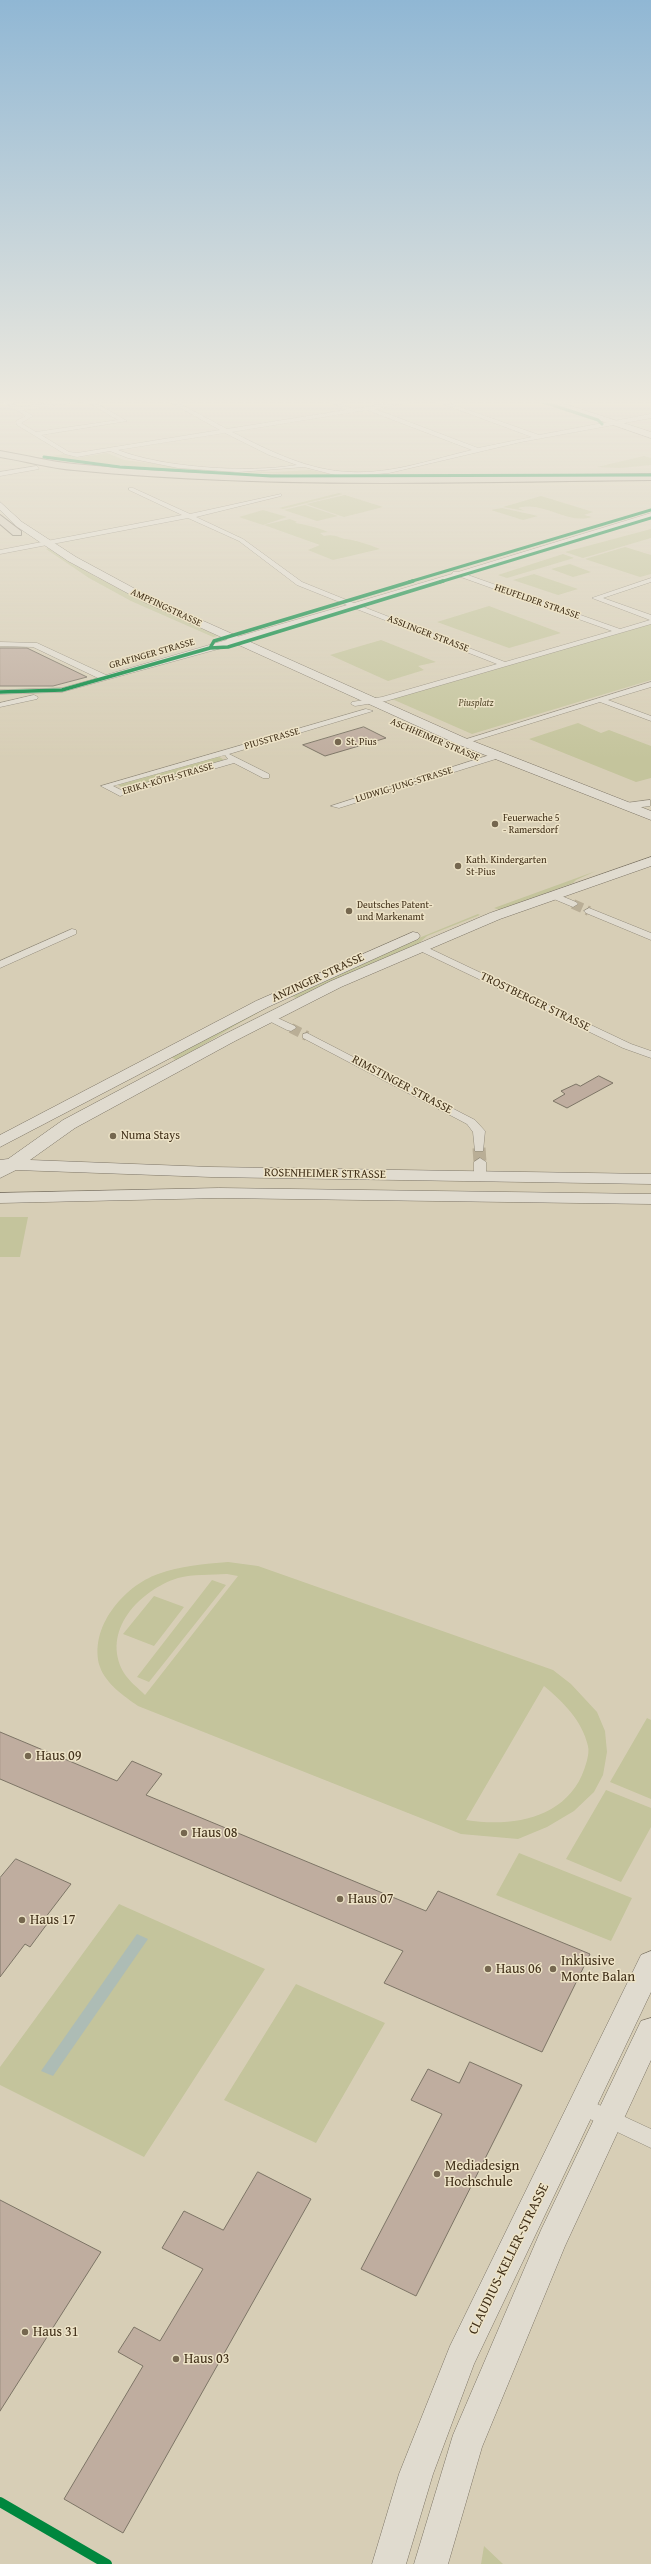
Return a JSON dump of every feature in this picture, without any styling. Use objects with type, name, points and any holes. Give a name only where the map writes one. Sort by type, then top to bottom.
[{"type":"highway","points":[[2,520],[17,533]]},
{"type":"main road","name":"AMPFINGSTRASSE","points":[[15,520],[48,543],[117,584],[236,641]]},
{"type":"main road","points":[[0,526],[17,533],[78,575]]},
{"type":"main road","name":"AMPFINGSTRASSE","points":[[119,597],[222,645]]},
{"type":"main road","name":"ASCHHEIMER STRASSE","points":[[236,641],[448,746],[651,827]]},
{"type":"main road","name":"ASCHHEIMER STRASSE","points":[[222,645],[355,704],[369,706],[626,806],[651,809]]},
{"type":"main road","name":"ANZINGER STRASSE","points":[[0,1142],[255,1008],[347,964],[482,908],[651,849]]},
{"type":"main road","name":"ANZINGER STRASSE","points":[[4,1167],[69,1124],[269,1017],[420,947],[552,895],[651,861]]},
{"type":"main road","name":"ROSENHEIMER STRASSE","points":[[4,1167],[212,1172],[480,1169],[651,1179]]},
{"type":"main road","name":"ROSENHEIMER STRASSE","points":[[0,1198],[111,1198],[226,1193],[651,1199]]},
{"type":"main road","name":"CLAUDIUS-KELLER-STRASSE","points":[[389,2564],[416,2474],[462,2357],[651,1963]]},
{"type":"main road","points":[[431,2564],[465,2447],[552,2240],[651,2030]]},
{"type":"street","points":[[0,552],[174,520]]},
{"type":"street","name":"ASSLINGER STRASSE","points":[[194,520],[257,549],[298,582],[352,605],[504,664]]},
{"type":"street","name":"GRAFINGER STRASSE","points":[[0,692],[45,692],[62,690],[236,641],[455,573],[635,520]]},
{"type":"street","name":"HEUFELDER STRASSE","points":[[455,573],[619,631]]},
{"type":"street","points":[[651,580],[596,598],[651,620]]},
{"type":"street","points":[[369,706],[651,620]]},
{"type":"street","points":[[0,644],[34,645],[105,678]]},
{"type":"street","points":[[448,746],[651,684]]},
{"type":"street","name":"GRAFINGER STRASSE","points":[[0,705],[36,697],[45,692]]},
{"type":"street","points":[[599,699],[651,719]]},
{"type":"street","name":"PIUSSTRASSE","points":[[223,754],[369,706]]},
{"type":"street","name":"PIUSSTRASSE","points":[[223,754],[266,776]]},
{"type":"street","name":"ERIKA-KÖTH-STRASSE","points":[[223,754],[105,786],[120,793],[235,760]]},
{"type":"street","name":"LUDWIG-JUNG-STRASSE","points":[[336,806],[496,756]]},
{"type":"street","points":[[552,895],[573,904]]},
{"type":"street","points":[[589,911],[651,937]]},
{"type":"street","points":[[0,965],[72,932]]},
{"type":"street","name":"TROSTBERGER STRASSE","points":[[420,947],[627,1046],[651,1055]]},
{"type":"street","points":[[269,1017],[291,1028]]},
{"type":"street","name":"RIMSTINGER STRASSE","points":[[307,1036],[472,1122],[479,1131],[479,1148]]},
{"type":"street","points":[[582,2106],[651,2139]]},
{"type":"green space","points":[[247,520],[279,520],[263,525]]},
{"type":"green space","points":[[292,520],[297,522],[295,523],[312,526],[328,532],[320,533],[324,536],[334,536],[380,549],[333,560],[308,550],[320,545],[264,525]]},
{"type":"green space","points":[[651,529],[651,538],[583,558],[565,552]]},
{"type":"green space","points":[[625,547],[651,555],[651,574],[640,577],[585,559]]},
{"type":"green space","points":[[49,548],[96,577],[218,636],[213,637],[131,601],[89,578],[46,549]]},
{"type":"green space","points":[[563,554],[574,558],[507,578],[498,575]]},
{"type":"green space","points":[[570,564],[591,572],[573,577],[551,569]]},
{"type":"green space","points":[[534,574],[578,589],[558,595],[513,580]]},
{"type":"green space","points":[[489,606],[561,633],[509,648],[437,622]]},
{"type":"green space","name":"Piusplatz","points":[[651,623],[651,680],[472,734],[392,699]]},
{"type":"green space","points":[[381,640],[436,662],[418,666],[424,670],[388,681],[330,655]]},
{"type":"green space","points":[[578,723],[601,733],[609,730],[651,746],[651,778],[636,782],[529,739]]},
{"type":"green space","points":[[216,755],[226,761],[126,789],[116,784]]},
{"type":"green space","points":[[596,871],[576,880],[573,883],[500,910],[494,908]]},
{"type":"green space","points":[[478,914],[480,915],[427,936],[419,943],[297,998],[290,996],[377,955]]},
{"type":"green space","points":[[256,1012],[258,1013],[176,1060],[171,1057]]},
{"type":"green space","points":[[0,1217],[28,1217],[20,1257],[0,1257]]},
{"type":"green space","points":[[228,1562],[258,1566],[553,1670],[571,1684],[597,1712],[605,1731],[607,1752],[603,1775],[594,1792],[574,1811],[547,1827],[518,1839],[461,1834],[138,1706],[121,1694],[106,1679],[100,1667],[98,1652],[99,1638],[104,1624],[112,1610],[133,1588],[158,1574],[192,1566]],"holes":[[[227,1574],[238,1576],[145,1695],[126,1676],[118,1657],[117,1642],[121,1628],[128,1614],[138,1602],[150,1592],[178,1578],[196,1575]],[[544,1686],[571,1712],[585,1737],[588,1746],[588,1753],[586,1765],[582,1775],[573,1790],[561,1802],[548,1811],[533,1817],[516,1821],[499,1822],[466,1820]]]},
{"type":"green space","points":[[212,1580],[226,1585],[149,1682],[137,1677]]},
{"type":"green space","points":[[154,1596],[184,1607],[154,1646],[123,1634]]},
{"type":"green space","points":[[647,1718],[651,1720],[651,1799],[610,1782]]},
{"type":"green space","points":[[606,1790],[651,1808],[651,1827],[621,1882],[566,1859]]},
{"type":"green space","points":[[519,1853],[632,1898],[611,1941],[496,1895]]},
{"type":"green space","points":[[119,1904],[265,1969],[144,2157],[0,2085],[0,2067]]},
{"type":"green space","points":[[296,1984],[385,2023],[316,2143],[224,2100]]},
{"type":"green space","points":[[484,2546],[503,2564],[481,2564]]},
{"type":"shaded area","points":[[137,1934],[148,1939],[53,2076],[41,2071]]},
{"type":"building","points":[[0,648],[27,648],[87,677],[53,686],[0,686]]},
{"type":"building","name":"St. Pius","points":[[364,727],[386,738],[325,756],[303,745]]},
{"type":"building","points":[[599,1076],[613,1083],[567,1108],[553,1101],[565,1094],[561,1091],[576,1084],[580,1086]]},
{"type":"building","points":[[0,1732],[117,1781],[132,1761],[162,1774],[146,1795],[426,1911],[438,1891],[590,1954],[542,2052],[384,1983],[403,1951],[0,1779]]},
{"type":"building","name":"Haus 17","points":[[16,1859],[71,1884],[42,1922],[47,1924],[30,1947],[25,1944],[0,1977],[0,1878]]},
{"type":"building","name":"Mediadesign Hochschule","points":[[470,2062],[522,2085],[416,2296],[361,2269],[442,2114],[411,2100],[428,2069],[459,2083]]},
{"type":"building","name":"Haus 03","points":[[258,2172],[311,2199],[123,2533],[64,2499],[143,2366],[118,2352],[134,2327],[160,2341],[203,2269],[162,2248],[184,2211],[223,2230]]},
{"type":"building","name":"Haus 31","points":[[0,2200],[101,2252],[0,2411]]},
{"type":"tunnel","points":[[573,904],[589,911]]},
{"type":"tunnel","points":[[291,1028],[307,1036]]},
{"type":"tunnel","points":[[479,1148],[480,1162]]},
{"type":"cycle path","points":[[210,648],[214,641],[619,520]]},
{"type":"cycle path","points":[[0,692],[62,690],[210,648],[228,647],[646,520]]},
{"type":"cycle path","points":[[0,2502],[107,2564]]},
{"type":"place","name":"St. Pius","points":[[338,742]]},
{"type":"place","name":"Feuerwache 5 - Ramersdorf","points":[[495,824]]},
{"type":"place","name":"Kath. Kindergarten St-Pius","points":[[458,866]]},
{"type":"place","name":"Deutsches Patent- und Markenamt","points":[[349,911]]},
{"type":"place","name":"Numa Stays","points":[[113,1136]]},
{"type":"place","name":"Haus 09","points":[[28,1756]]},
{"type":"place","name":"Haus 08","points":[[184,1833]]},
{"type":"place","name":"Haus 07","points":[[340,1899]]},
{"type":"place","name":"Haus 17","points":[[22,1920]]},
{"type":"place","name":"Haus 06","points":[[488,1969]]},
{"type":"place","name":"Inklusive Monte Balan","points":[[553,1969]]},
{"type":"place","name":"Mediadesign Hochschule","points":[[437,2174]]},
{"type":"place","name":"Haus 31","points":[[25,2332]]},
{"type":"place","name":"Haus 03","points":[[176,2359]]}]
